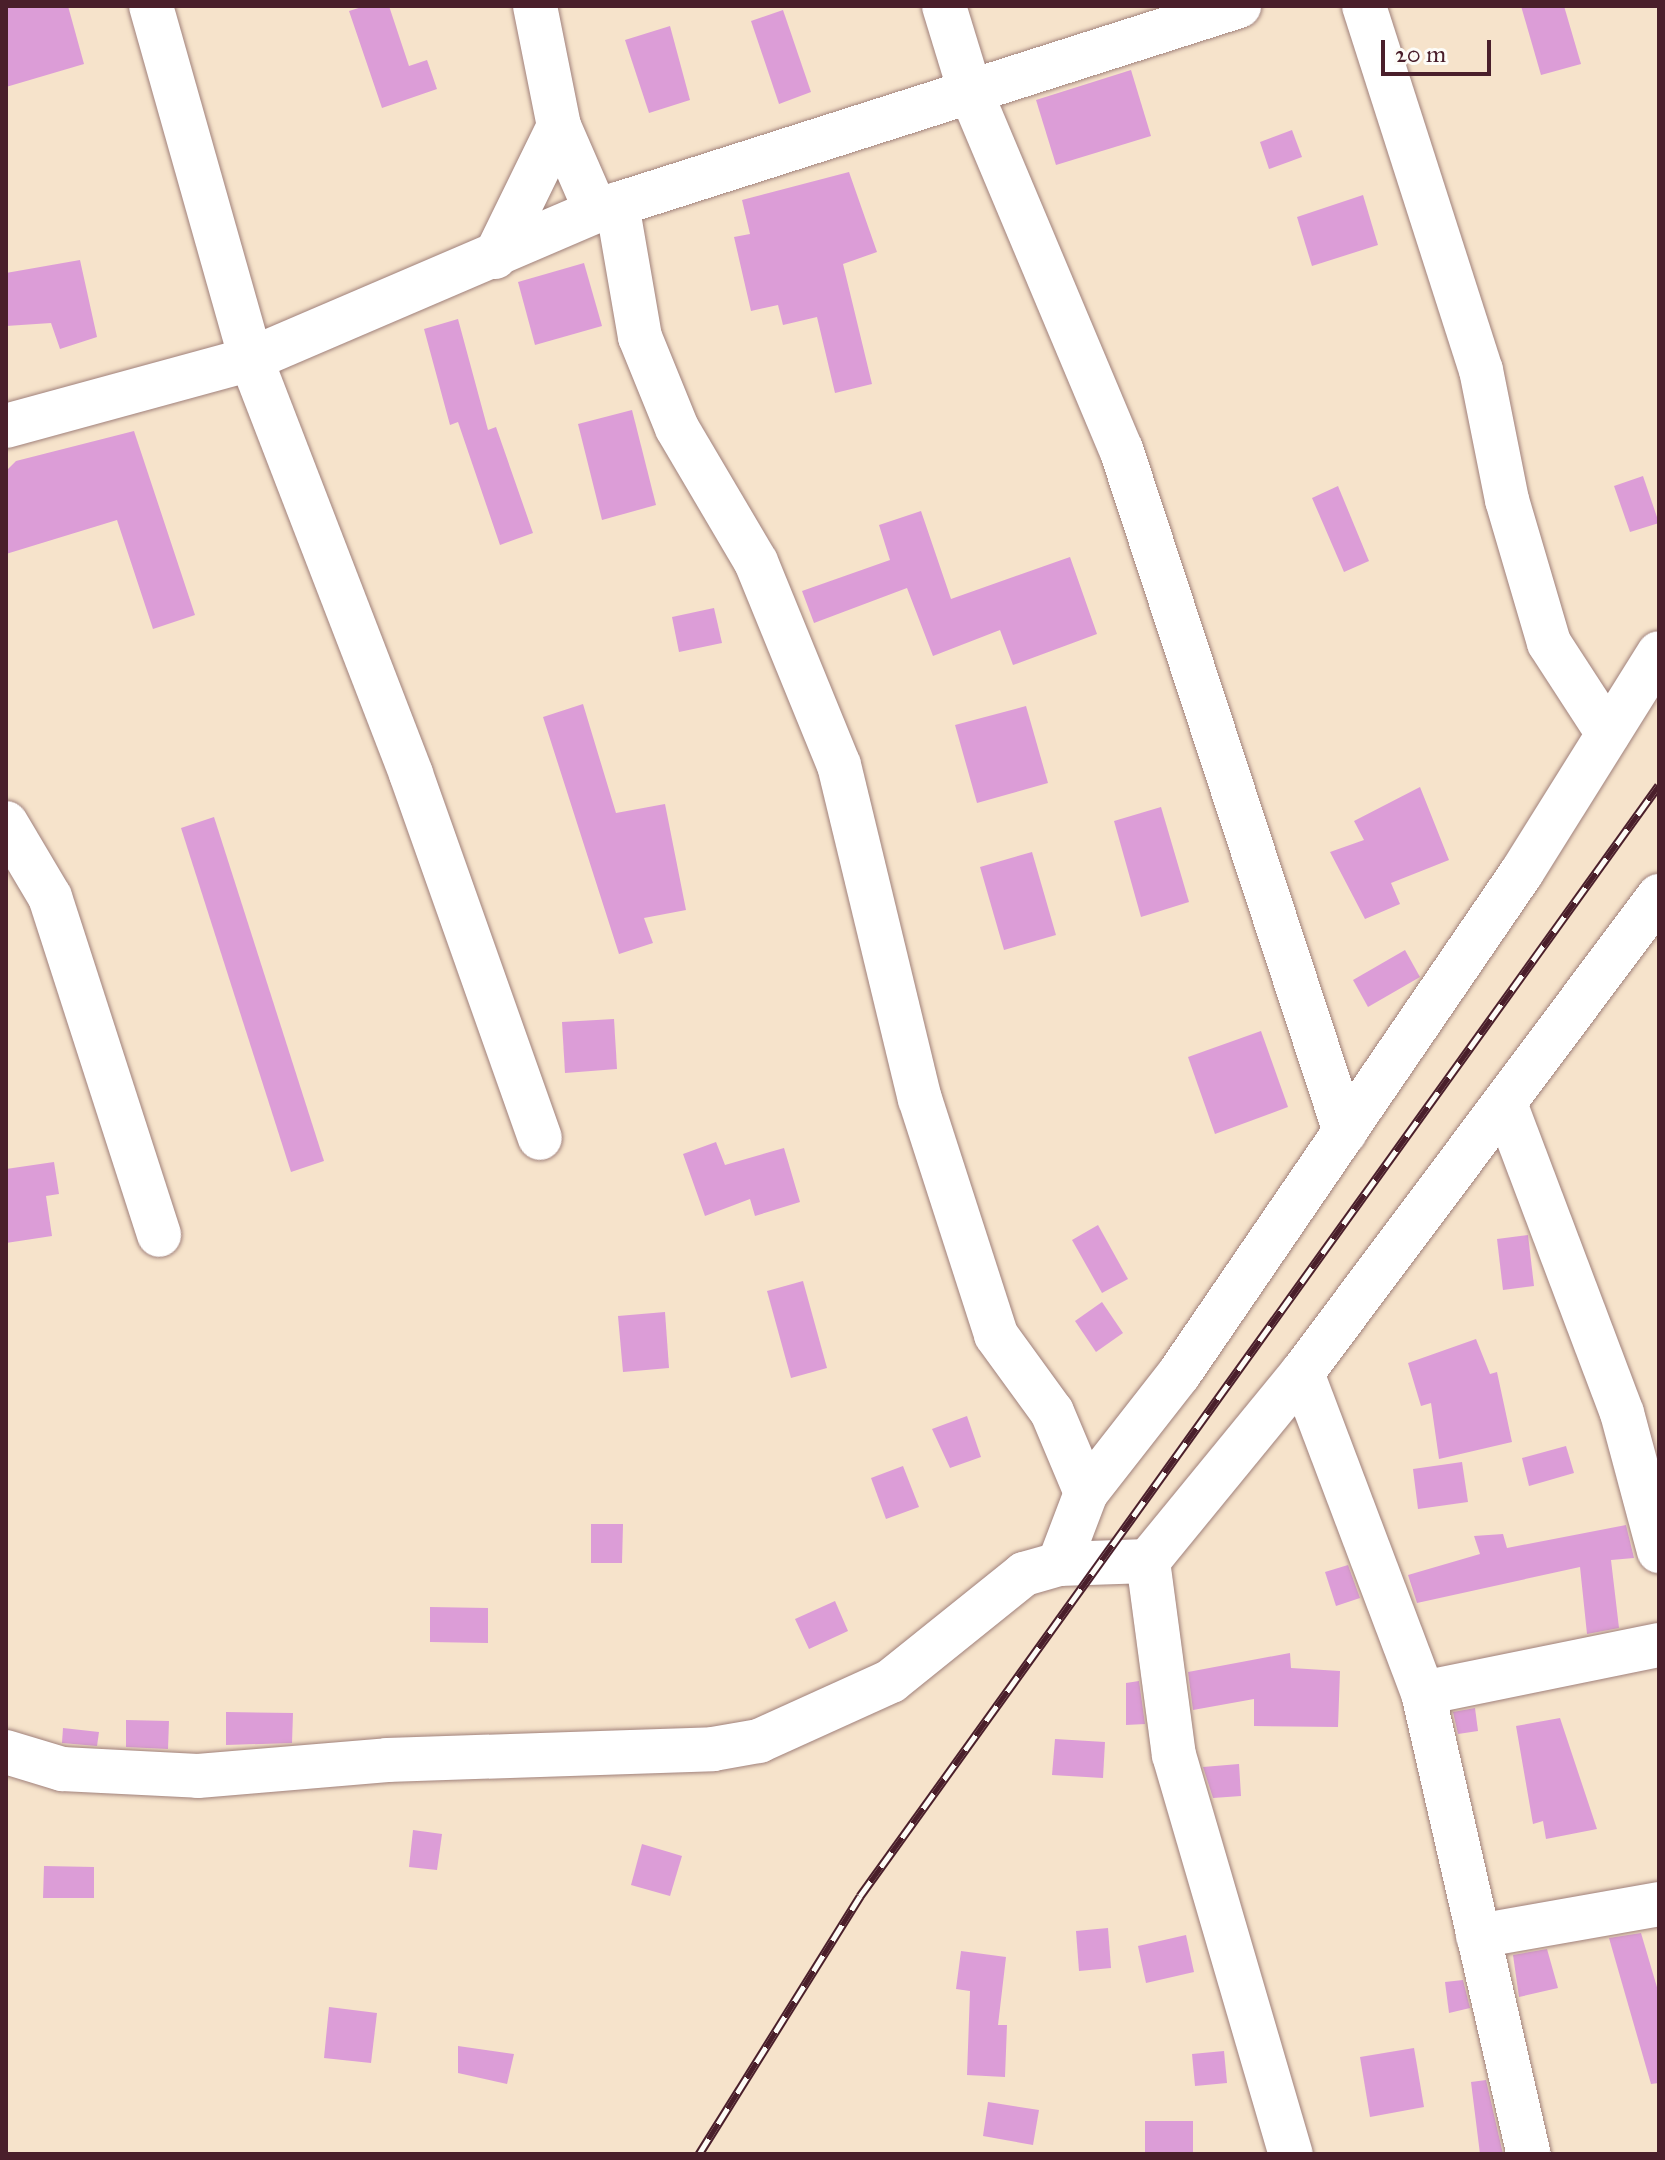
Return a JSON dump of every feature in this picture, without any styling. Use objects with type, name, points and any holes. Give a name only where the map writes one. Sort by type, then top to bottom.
[{"type":"street","points":[[151,6],[251,359],[411,774],[540,1138]]},
{"type":"street","points":[[535,6],[559,126],[606,208],[640,337],[677,428],[756,562],[839,765],[920,1099],[996,1335],[1052,1412],[1086,1493]]},
{"type":"street","points":[[944,6],[969,88],[1121,449],[1345,1132]]},
{"type":"street","points":[[6,426],[251,359],[606,208],[969,88],[1239,6]]},
{"type":"street","points":[[1364,6],[1481,370],[1507,500],[1549,643],[1608,734]]},
{"type":"street","points":[[495,257],[559,126]]},
{"type":"street","points":[[1059,1564],[1086,1493],[1179,1374],[1345,1132],[1659,653]]},
{"type":"street","points":[[6,823],[50,897],[159,1235]]},
{"type":"street","points":[[1291,2154],[1174,1755],[1148,1561],[1302,1373],[1506,1106],[1659,896]]},
{"type":"street","points":[[1506,1106],[1622,1413],[1659,1551]]},
{"type":"street","points":[[1302,1373],[1423,1693],[1529,2154]]},
{"type":"street","points":[[6,1752],[62,1769],[198,1776],[553,1751],[713,1749],[759,1741],[891,1681],[1024,1574],[1059,1564],[1148,1561]]},
{"type":"street","points":[[1423,1693],[1659,1645]]},
{"type":"street","points":[[1478,1936],[1659,1904]]},
{"type":"building","points":[[6,6],[68,6],[84,64],[6,87]]},
{"type":"building","points":[[365,6],[389,6],[409,66],[427,60],[437,89],[382,108],[349,11]]},
{"type":"building","points":[[1521,6],[1564,6],[1581,64],[1541,75]]},
{"type":"building","points":[[783,10],[811,92],[779,104],[751,21]]},
{"type":"building","points":[[670,26],[690,100],[649,113],[625,40]]},
{"type":"building","points":[[1131,70],[1151,136],[1056,165],[1036,100]]},
{"type":"building","points":[[1292,130],[1302,157],[1269,169],[1260,142]]},
{"type":"building","points":[[849,172],[877,252],[843,264],[872,384],[835,393],[817,317],[783,325],[778,305],[751,311],[734,237],[750,234],[742,200]]},
{"type":"building","points":[[1363,195],[1378,245],[1312,266],[1297,217]]},
{"type":"building","points":[[80,260],[97,337],[60,349],[51,323],[6,326],[6,273]]},
{"type":"building","points":[[584,263],[602,326],[535,345],[518,282]]},
{"type":"building","points":[[458,319],[488,430],[496,427],[533,533],[500,545],[458,422],[450,425],[424,329]]},
{"type":"building","points":[[632,410],[656,505],[602,520],[578,424]]},
{"type":"building","points":[[134,431],[195,615],[153,629],[117,520],[6,554],[6,471],[16,461]]},
{"type":"building","points":[[1643,476],[1659,523],[1630,532],[1614,486]]},
{"type":"building","points":[[1338,486],[1369,561],[1344,572],[1312,498]]},
{"type":"building","points":[[921,511],[951,599],[1070,557],[1097,634],[1013,665],[1000,630],[933,656],[907,588],[814,623],[802,591],[890,560],[879,525]]},
{"type":"building","points":[[714,608],[722,643],[679,652],[672,617]]},
{"type":"building","points":[[583,704],[616,813],[665,804],[686,910],[644,918],[653,943],[619,954],[543,717]]},
{"type":"building","points":[[1026,706],[1048,783],[977,803],[955,725]]},
{"type":"building","points":[[1420,787],[1449,860],[1391,883],[1400,904],[1365,919],[1330,852],[1364,840],[1354,821]]},
{"type":"building","points":[[1161,807],[1189,902],[1141,917],[1114,821]]},
{"type":"building","points":[[214,817],[324,1161],[291,1172],[181,828]]},
{"type":"building","points":[[1032,852],[1056,935],[1004,950],[980,867]]},
{"type":"building","points":[[1405,950],[1420,977],[1368,1007],[1353,980]]},
{"type":"building","points":[[614,1019],[617,1069],[565,1073],[562,1022]]},
{"type":"building","points":[[1261,1031],[1288,1107],[1215,1134],[1188,1057]]},
{"type":"building","points":[[716,1142],[725,1165],[784,1148],[800,1202],[755,1216],[750,1199],[705,1216],[683,1154]]},
{"type":"building","points":[[54,1162],[59,1194],[46,1196],[52,1236],[6,1243],[6,1169]]},
{"type":"building","points":[[1098,1225],[1128,1279],[1102,1293],[1072,1240]]},
{"type":"building","points":[[1528,1235],[1534,1286],[1503,1290],[1497,1239]]},
{"type":"building","points":[[803,1281],[827,1368],[791,1378],[767,1291]]},
{"type":"building","points":[[1102,1302],[1123,1333],[1096,1352],[1075,1321]]},
{"type":"building","points":[[665,1312],[669,1368],[623,1372],[618,1316]]},
{"type":"building","points":[[1476,1339],[1490,1374],[1497,1372],[1512,1442],[1439,1459],[1431,1403],[1421,1406],[1408,1363]]},
{"type":"building","points":[[967,1416],[981,1457],[950,1468],[932,1429]]},
{"type":"building","points":[[1566,1446],[1574,1473],[1529,1486],[1522,1458]]},
{"type":"building","points":[[1462,1462],[1468,1502],[1418,1509],[1413,1469]]},
{"type":"building","points":[[903,1466],[919,1507],[886,1519],[871,1478]]},
{"type":"building","points":[[591,1524],[623,1524],[622,1563],[591,1563]]},
{"type":"building","points":[[1626,1525],[1634,1558],[1611,1560],[1619,1628],[1587,1634],[1580,1567],[1417,1603],[1408,1575],[1480,1554],[1474,1536],[1503,1534],[1507,1548]]},
{"type":"building","points":[[1348,1565],[1360,1598],[1336,1606],[1325,1572]]},
{"type":"building","points":[[835,1601],[848,1631],[809,1649],[795,1619]]},
{"type":"building","points":[[430,1607],[488,1608],[488,1643],[430,1642]]},
{"type":"building","points":[[1290,1653],[1291,1668],[1340,1671],[1338,1727],[1254,1726],[1254,1699],[1193,1710],[1188,1672]]},
{"type":"building","points":[[1139,1681],[1145,1724],[1126,1725],[1126,1683]]},
{"type":"building","points":[[1475,1708],[1478,1731],[1458,1734],[1453,1712]]},
{"type":"building","points":[[226,1712],[293,1713],[292,1743],[226,1745]]},
{"type":"building","points":[[1560,1718],[1597,1829],[1546,1839],[1543,1821],[1533,1824],[1516,1726]]},
{"type":"building","points":[[126,1720],[169,1721],[168,1749],[126,1747]]},
{"type":"building","points":[[63,1728],[99,1732],[97,1746],[62,1743]]},
{"type":"building","points":[[1055,1739],[1105,1742],[1103,1778],[1052,1775]]},
{"type":"building","points":[[1239,1764],[1241,1796],[1213,1798],[1203,1767]]},
{"type":"building","points":[[413,1830],[442,1834],[437,1870],[409,1867]]},
{"type":"building","points":[[642,1844],[682,1856],[670,1896],[631,1885]]},
{"type":"building","points":[[44,1866],[94,1867],[94,1898],[43,1898]]},
{"type":"building","points":[[1108,1928],[1111,1968],[1079,1971],[1076,1931]]},
{"type":"building","points":[[1641,1933],[1659,1994],[1659,2083],[1651,2084],[1609,1938]]},
{"type":"building","points":[[1186,1935],[1194,1972],[1146,1983],[1138,1946]]},
{"type":"building","points":[[1547,1949],[1558,1988],[1519,1997],[1513,1955]]},
{"type":"building","points":[[961,1951],[1006,1957],[998,2025],[1007,2025],[1005,2077],[967,2075],[970,1991],[956,1989]]},
{"type":"building","points":[[1463,1980],[1470,2008],[1449,2013],[1445,1982]]},
{"type":"building","points":[[329,2007],[377,2013],[371,2063],[324,2058]]},
{"type":"building","points":[[458,2046],[514,2054],[507,2084],[458,2073]]},
{"type":"building","points":[[1414,2048],[1424,2107],[1370,2117],[1360,2057]]},
{"type":"building","points":[[1224,2051],[1227,2083],[1195,2086],[1192,2054]]},
{"type":"building","points":[[1486,2080],[1503,2154],[1480,2154],[1471,2082]]},
{"type":"building","points":[[988,2102],[1039,2110],[1033,2145],[983,2136]]},
{"type":"building","points":[[1145,2121],[1193,2121],[1193,2154],[1145,2154]]},
{"type":"railway","points":[[699,2154],[860,1896],[1659,785]]}]
